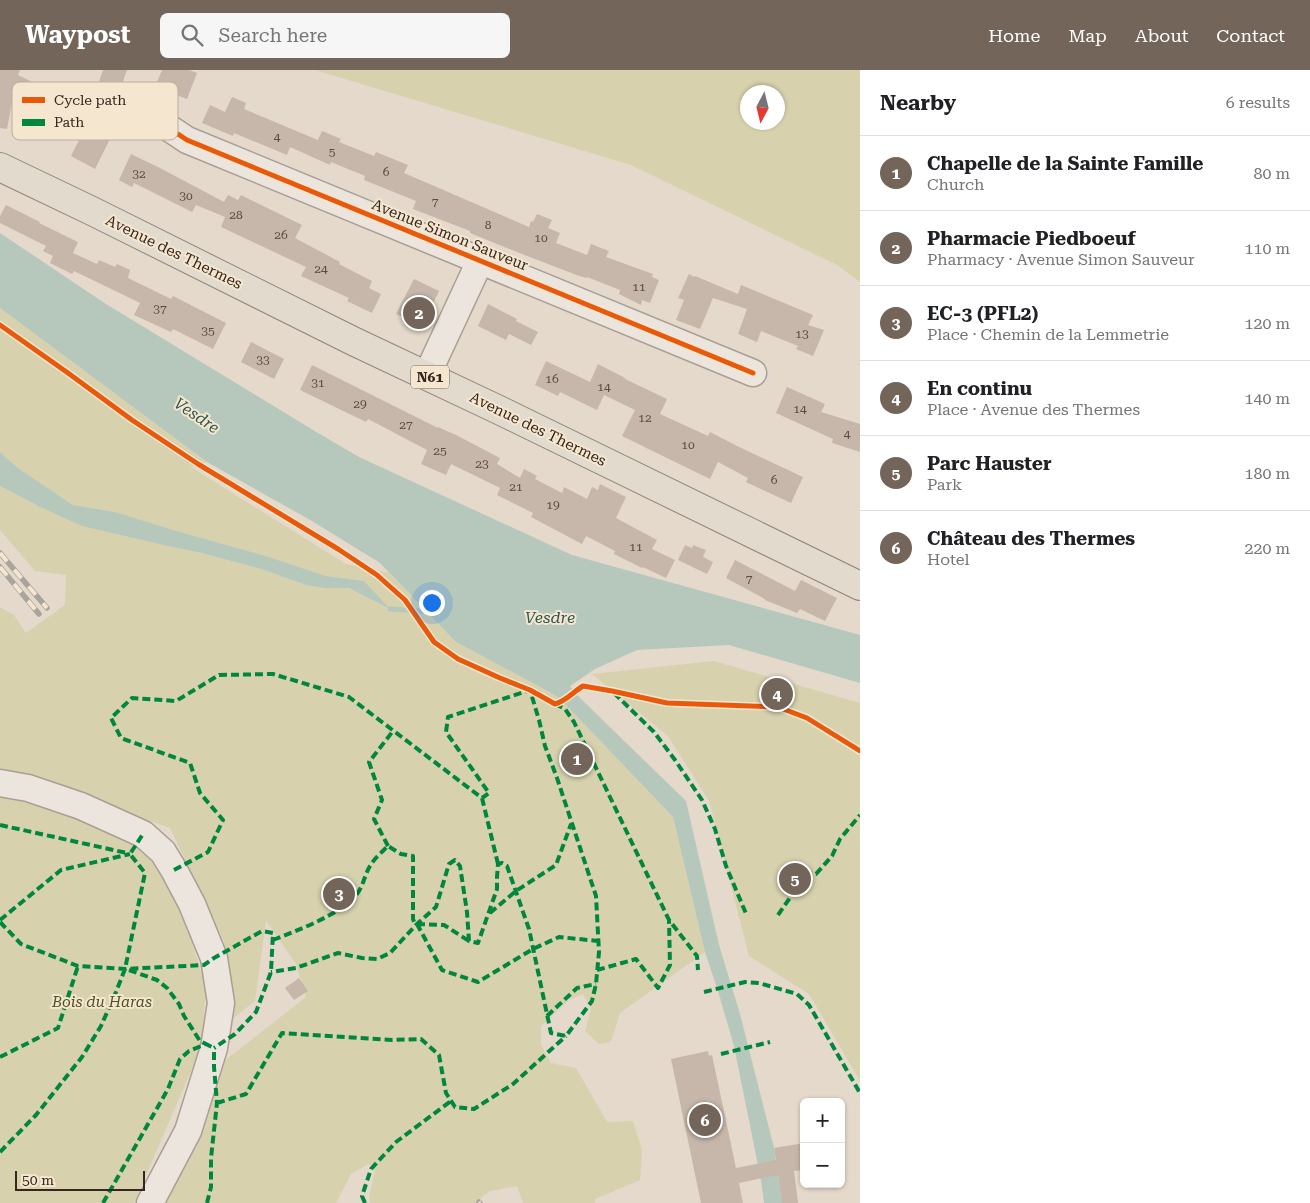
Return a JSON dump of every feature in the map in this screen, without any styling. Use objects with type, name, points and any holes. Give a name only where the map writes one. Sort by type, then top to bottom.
[{"type":"main road","name":"Avenue des Thermes","points":[[0,167],[344,337],[427,375],[860,586]]},
{"type":"street","name":"Avenue Simon Sauveur","points":[[178,134],[187,140],[753,373]]},
{"type":"street","name":"Avenue Simon Sauveur","points":[[427,375],[480,261]]},
{"type":"street","points":[[0,783],[28,788],[81,806],[143,834],[162,852],[174,870],[192,904],[214,958],[221,1003],[214,1048],[188,1130],[150,1203]]},
{"type":"green space","points":[[315,70],[860,70],[860,282],[837,265],[631,165]]},
{"type":"green space","points":[[0,308],[207,462],[191,467],[346,564],[389,573],[456,642],[555,695],[673,817],[705,952],[620,1013],[611,1042],[599,1044],[585,1031],[591,1010],[583,994],[569,1000],[541,1026],[541,1045],[551,1063],[576,1068],[607,1122],[633,1121],[642,1150],[640,1180],[595,1199],[595,1203],[523,1203],[517,1186],[490,1191],[474,1203],[370,1203],[369,1197],[375,1171],[369,1164],[351,1174],[336,1203],[156,1203],[214,1069],[306,997],[296,964],[266,921],[255,1001],[225,1025],[224,942],[170,828],[0,774],[0,607],[14,615],[26,633],[65,605],[66,575],[35,571],[0,530],[0,486],[38,506],[177,548],[261,569],[306,585],[324,588],[349,588],[388,608],[364,581],[326,576],[266,556],[115,512],[73,505],[18,468],[0,452]]},
{"type":"green space","points":[[714,661],[860,703],[860,1081],[809,994],[749,956],[709,801],[668,736],[592,674]]},
{"type":"green space","name":"Bois du Haras","points":[[0,794],[82,820],[147,851],[178,895],[206,989],[201,1048],[134,1203],[0,1203]]},
{"type":"water","name":"Vesdre","points":[[0,233],[106,304],[359,457],[572,555],[860,635],[860,683],[729,645],[637,650],[595,669],[570,686],[686,801],[719,945],[740,1014],[774,1148],[782,1203],[764,1203],[734,1046],[705,952],[673,817],[555,695],[456,642],[380,563],[312,521],[207,462],[0,308]]},
{"type":"water","points":[[0,452],[18,468],[73,505],[115,512],[266,556],[326,576],[364,581],[390,609],[349,588],[324,588],[306,585],[261,569],[202,553],[82,526],[0,486]]},
{"type":"building","points":[[0,70],[20,70],[18,75],[32,82],[12,82],[12,102],[7,129],[0,128]]},
{"type":"building","points":[[103,70],[127,70],[123,82],[99,82]]},
{"type":"building","points":[[162,70],[189,70],[197,73],[187,99],[178,96],[178,82],[157,82]]},
{"type":"building","points":[[232,97],[246,103],[244,109],[318,140],[322,131],[341,139],[339,142],[374,156],[376,152],[408,165],[404,173],[529,227],[537,214],[552,220],[548,228],[560,233],[556,243],[587,255],[591,244],[609,251],[606,257],[653,274],[652,277],[659,280],[650,303],[642,300],[641,305],[619,294],[620,290],[517,252],[413,209],[416,201],[364,180],[365,176],[331,162],[330,165],[290,147],[287,155],[234,133],[233,136],[202,123],[210,105],[225,112]]},
{"type":"building","points":[[79,140],[110,140],[95,169],[71,156]]},
{"type":"building","points":[[131,154],[224,202],[228,195],[238,200],[241,195],[302,225],[295,238],[372,281],[369,288],[381,294],[372,313],[347,301],[349,298],[301,276],[306,267],[221,227],[225,217],[196,205],[192,212],[134,183],[132,187],[119,180]]},
{"type":"building","points":[[6,205],[78,242],[73,253],[97,264],[99,260],[115,267],[117,264],[130,270],[128,278],[171,299],[173,296],[226,323],[213,349],[173,329],[171,332],[134,315],[140,303],[74,271],[72,274],[50,263],[53,256],[43,251],[46,246],[0,223],[0,216]]},
{"type":"building","points":[[689,274],[738,294],[741,285],[813,315],[808,325],[824,330],[813,356],[796,349],[798,346],[761,331],[757,342],[738,334],[747,309],[713,298],[700,329],[676,320],[684,300],[678,298]]},
{"type":"building","points":[[414,279],[439,291],[422,326],[396,314]]},
{"type":"building","points":[[488,304],[538,332],[531,345],[509,334],[506,340],[478,326]]},
{"type":"building","points":[[251,342],[284,359],[274,379],[241,362]]},
{"type":"building","points":[[546,361],[590,382],[598,364],[667,399],[660,414],[708,436],[710,432],[803,477],[791,503],[746,482],[748,478],[718,462],[710,479],[622,436],[635,410],[604,395],[597,410],[560,392],[558,396],[535,385]]},
{"type":"building","points":[[312,365],[500,458],[497,464],[520,478],[524,469],[537,476],[535,479],[562,493],[564,487],[587,499],[592,487],[598,490],[600,484],[626,497],[616,518],[657,540],[652,549],[675,560],[666,578],[614,554],[615,551],[586,536],[582,544],[531,517],[533,513],[497,495],[500,488],[451,464],[446,475],[421,464],[427,450],[368,419],[366,422],[300,390]]},
{"type":"building","points":[[787,387],[825,404],[821,412],[860,424],[860,452],[832,443],[833,439],[776,413]]},
{"type":"building","points":[[685,545],[692,548],[693,545],[706,550],[703,557],[713,562],[707,574],[678,560]]},
{"type":"building","points":[[735,560],[795,591],[801,580],[837,598],[825,621],[800,609],[797,613],[765,600],[726,578]]},
{"type":"building","points":[[299,978],[308,991],[294,1000],[285,988]]},
{"type":"building","points":[[708,1051],[709,1056],[712,1055],[736,1168],[776,1160],[774,1148],[800,1144],[800,1170],[794,1171],[798,1203],[782,1203],[778,1175],[739,1183],[743,1203],[701,1203],[671,1059]]},
{"type":"waterway","points":[[390,609],[434,612]]},
{"type":"railway","points":[[0,553],[47,608]]},
{"type":"railway","points":[[0,567],[39,614]]},
{"type":"marked path","points":[[174,870],[208,852],[223,820],[200,793],[190,763],[121,738],[111,718],[132,698],[176,701],[219,675],[273,674],[349,697],[482,798],[489,793],[446,732],[448,717],[530,690],[545,746],[596,896],[599,952],[596,984],[592,1001],[566,1036],[551,1033],[529,929],[507,866],[502,863],[498,864],[497,889],[478,943],[469,941],[460,866],[455,860],[449,864],[436,907],[390,953],[377,959],[338,953],[296,968],[271,972]]},
{"type":"marked path","points":[[614,693],[654,732],[702,800],[715,829],[726,866],[747,916]]},
{"type":"marked path","points":[[555,704],[565,709],[574,722],[669,920],[697,956],[698,970]]},
{"type":"marked path","points":[[388,846],[374,819],[382,800],[369,762],[393,731]]},
{"type":"marked path","points":[[482,798],[498,864]]},
{"type":"marked path","points":[[778,915],[807,873],[816,874],[832,856],[840,839],[860,815]]},
{"type":"marked path","points":[[490,913],[516,891],[556,865],[571,824]]},
{"type":"marked path","points":[[0,825],[127,853]]},
{"type":"marked path","points":[[0,1152],[36,1115],[82,1057],[101,1026],[125,969],[145,873],[130,854],[143,834]]},
{"type":"marked path","points":[[273,940],[318,921],[350,902],[357,894],[372,863],[388,846],[401,854],[413,856],[413,919],[442,970],[478,982],[533,949],[559,937],[598,941]]},
{"type":"marked path","points":[[0,920],[61,870],[130,854]]},
{"type":"marked path","points":[[597,970],[636,959],[658,988],[670,965],[669,920]]},
{"type":"marked path","points":[[0,922],[21,944],[78,966],[125,969],[204,965],[262,931],[273,933],[271,972],[256,1012],[235,1034],[214,1048]]},
{"type":"marked path","points":[[417,924],[444,925],[469,941]]},
{"type":"marked path","points":[[0,1057],[58,1028],[78,966]]},
{"type":"marked path","points":[[129,970],[157,980],[167,988],[179,1004],[184,1016],[200,1041],[206,1044]]},
{"type":"marked path","points":[[704,992],[745,982],[759,983],[797,994],[809,1005],[860,1093]]},
{"type":"marked path","points":[[547,1016],[577,988],[596,984]]},
{"type":"marked path","points":[[217,1103],[246,1094],[282,1033],[392,1040],[421,1039],[439,1055],[446,1093],[455,1107],[474,1109],[513,1084],[566,1036]]},
{"type":"marked path","points":[[721,1054],[770,1042]]},
{"type":"marked path","points":[[103,1203],[168,1089],[180,1059],[189,1051],[206,1044],[214,1048]]},
{"type":"marked path","points":[[207,1203],[211,1187],[211,1158],[217,1103],[214,1048]]},
{"type":"marked path","points":[[365,1203],[362,1196],[371,1169],[396,1142],[451,1101]]},
{"type":"cycle path","points":[[178,134],[187,140],[753,373]]},
{"type":"cycle path","points":[[0,325],[132,420],[198,464],[338,549],[377,575],[405,600],[434,642],[458,659],[530,690],[555,704],[566,699],[583,686],[667,703],[778,707],[807,718],[860,751]]},
{"type":"place","name":"Pharmacie Piedboeuf","points":[[419,313]]},
{"type":"place","name":"En continu","points":[[777,694]]},
{"type":"place","name":"Chapelle de la Sainte Famille","points":[[577,759]]},
{"type":"place","name":"Parc Hauster","points":[[795,879]]},
{"type":"place","name":"EC-3 (PFL2)","points":[[339,894]]},
{"type":"place","name":"Château des Thermes","points":[[705,1120]]}]
